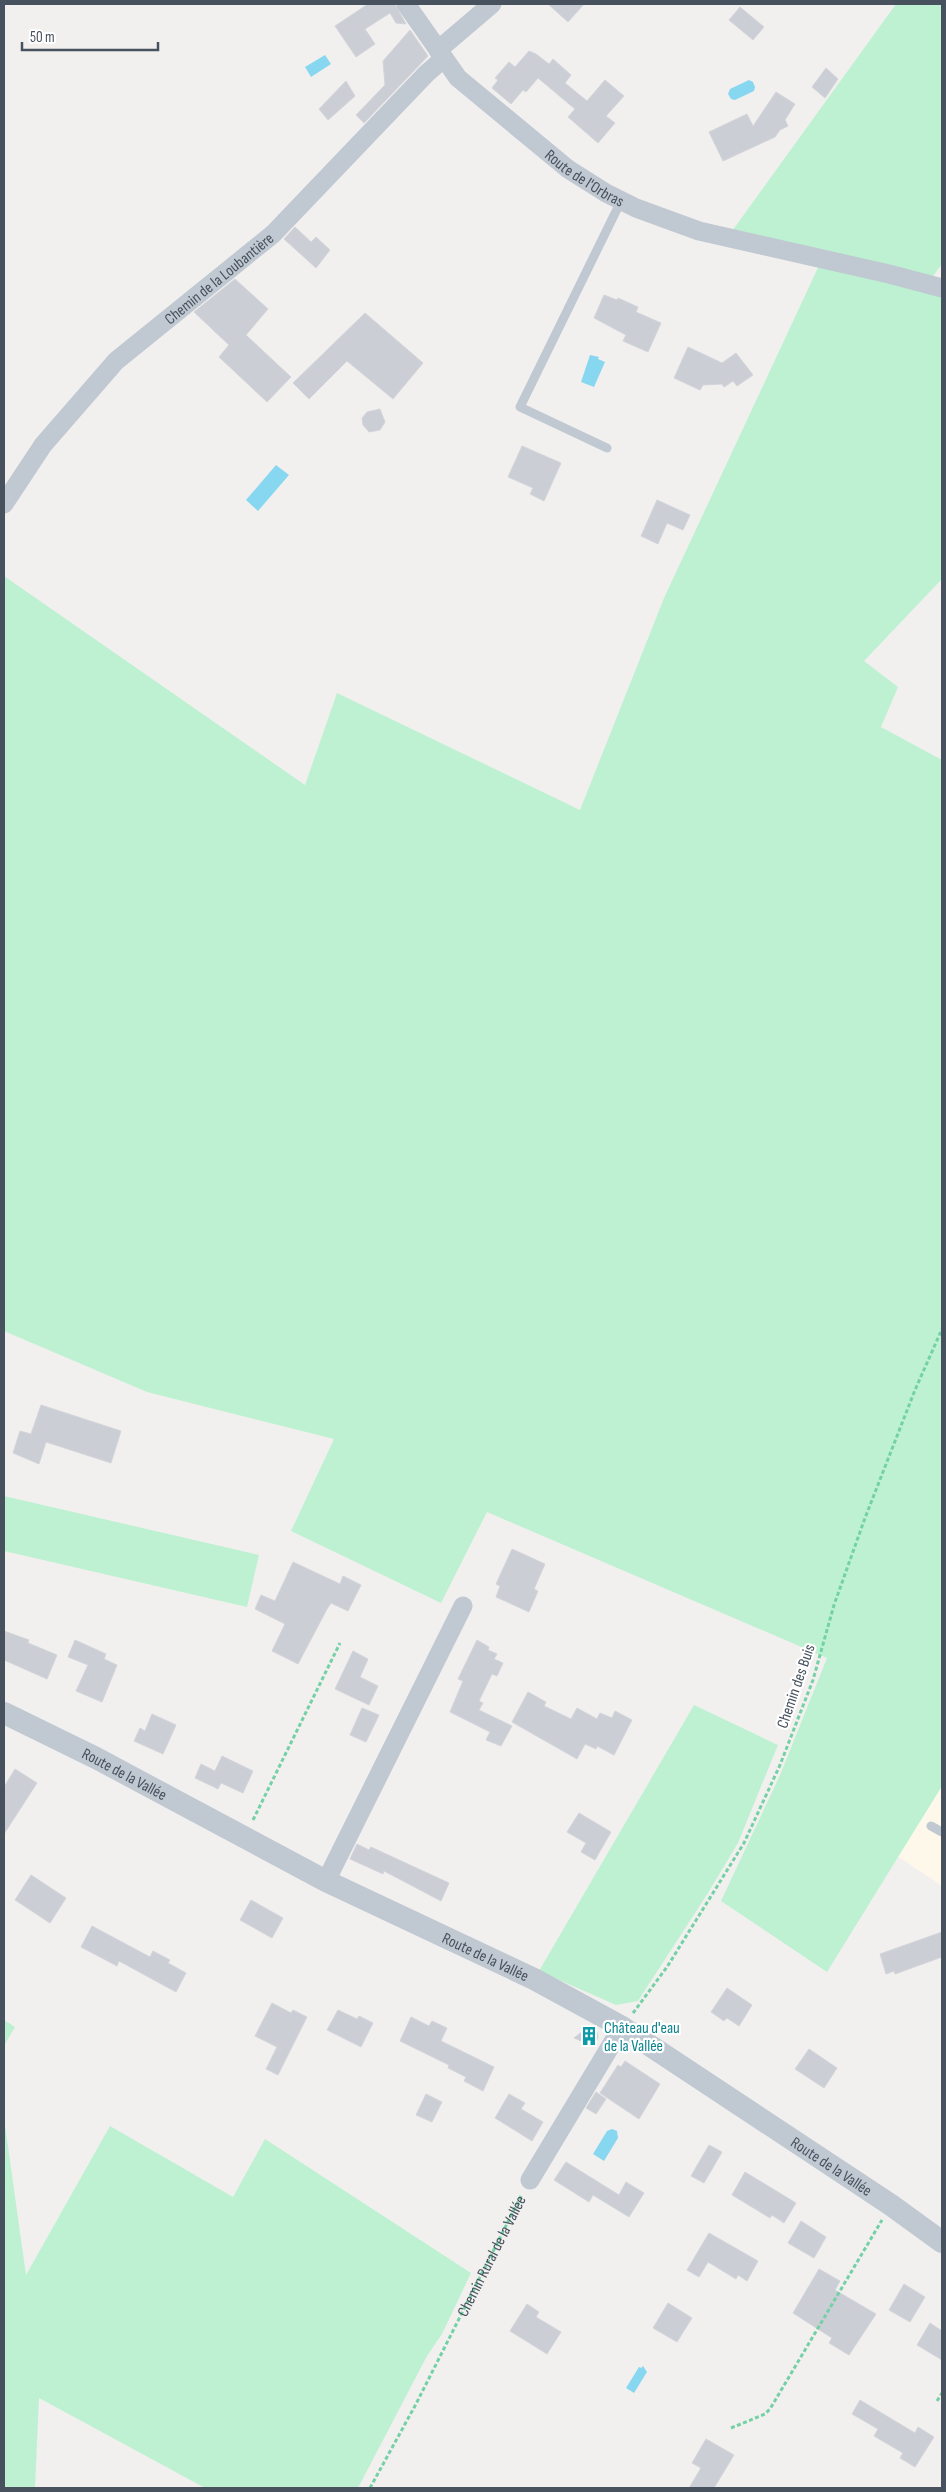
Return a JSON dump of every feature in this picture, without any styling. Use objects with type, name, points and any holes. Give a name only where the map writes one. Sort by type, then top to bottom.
[{"type":"street","name":"Route de l'Orbras","points":[[406,4],[440,55],[476,95],[568,169],[621,201],[699,231],[889,274],[942,288]]},
{"type":"street","name":"Chemin de la Loubantière","points":[[4,504],[43,445],[116,361],[273,234],[426,74],[440,55],[492,4]]},
{"type":"street","points":[[326,1881],[463,1606]]},
{"type":"street","name":"Route de la Vallée","points":[[4,1713],[96,1758],[326,1881],[534,1979],[622,2027],[891,2205],[942,2242]]},
{"type":"street","name":"Chemin Rural de la Vallée","points":[[530,2180],[622,2027]]},
{"type":"lane","points":[[607,448],[520,407],[621,201]]},
{"type":"lane","points":[[931,1826],[942,1832]]},
{"type":"path","name":"Chemin des Buis","points":[[622,2027],[667,1967],[744,1843],[780,1766],[813,1680],[834,1605],[865,1518],[915,1390],[942,1330]]},
{"type":"path","points":[[244,1838],[340,1643]]},
{"type":"path","name":"Chemin Rural de la Vallée","points":[[370,2488],[416,2404],[530,2180]]},
{"type":"path","points":[[731,2428],[764,2414],[770,2409],[891,2205]]},
{"type":"path","points":[[937,2401],[942,2393]]},
{"type":"shaded area","points":[[942,1786],[942,1886],[897,1856]]},
{"type":"green space","points":[[896,4],[942,4],[942,264],[928,283],[942,288],[942,579],[864,661],[898,687],[881,727],[942,760],[942,1786],[827,1972],[721,1901],[780,1775],[827,1658],[487,1512],[441,1603],[291,1531],[334,1439],[147,1392],[4,1331],[4,576],[305,785],[337,693],[580,810],[664,598],[822,259],[727,238]]},
{"type":"green space","points":[[4,1496],[259,1555],[247,1607],[4,1551]]},
{"type":"green space","points":[[694,1705],[778,1745],[738,1843],[708,1893],[638,2001],[616,2005],[539,1971]]},
{"type":"green space","points":[[4,2020],[15,2027],[4,2046]]},
{"type":"green space","points":[[4,2118],[26,2275],[110,2126],[233,2197],[265,2139],[471,2273],[442,2334],[427,2356],[358,2488],[205,2488],[39,2398],[35,2488],[4,2488]]},
{"type":"water","points":[[325,55],[331,64],[311,77],[305,67]]},
{"type":"water","points":[[749,80],[753,82],[754,91],[735,100],[731,99],[728,94],[730,89]]},
{"type":"water","points":[[590,355],[599,357],[598,359],[605,362],[594,387],[581,382]]},
{"type":"water","points":[[276,465],[289,475],[258,511],[246,500]]},
{"type":"water","points":[[612,2129],[617,2131],[618,2138],[604,2161],[593,2154],[607,2131]]},
{"type":"water","points":[[643,2366],[647,2372],[634,2393],[626,2388],[639,2367]]},
{"type":"building","points":[[368,4],[395,4],[406,24],[396,23],[390,13],[365,29],[375,44],[356,57],[335,26]]},
{"type":"building","points":[[548,4],[584,4],[568,22]]},
{"type":"building","points":[[740,7],[764,27],[753,40],[729,20]]},
{"type":"building","points":[[410,30],[428,56],[364,123],[356,115],[385,85],[383,61]]},
{"type":"building","points":[[529,51],[549,64],[553,59],[571,75],[565,83],[587,101],[605,80],[624,96],[606,116],[615,123],[598,143],[568,117],[575,109],[538,78],[526,92],[523,90],[511,104],[492,88],[498,80],[495,78],[509,62],[515,67]]},
{"type":"building","points":[[826,68],[838,79],[825,98],[812,87]]},
{"type":"building","points":[[346,81],[355,96],[328,120],[319,109]]},
{"type":"building","points":[[776,92],[795,104],[785,120],[788,126],[780,130],[775,137],[723,161],[709,132],[747,114],[753,126]]},
{"type":"building","points":[[295,227],[311,242],[316,237],[330,250],[316,268],[284,239]]},
{"type":"building","points":[[235,279],[268,309],[246,335],[291,377],[267,402],[219,357],[229,345],[194,312]]},
{"type":"building","points":[[604,295],[617,300],[618,298],[638,307],[636,312],[661,323],[648,352],[623,341],[626,335],[594,318]]},
{"type":"building","points":[[365,313],[423,363],[393,399],[347,361],[309,399],[293,383]]},
{"type":"building","points":[[688,347],[722,363],[736,353],[753,375],[737,386],[733,381],[724,387],[722,384],[703,385],[700,390],[674,378]]},
{"type":"building","points":[[380,409],[385,422],[380,430],[369,432],[363,425],[362,418],[367,412]]},
{"type":"building","points":[[522,446],[561,463],[544,501],[530,494],[533,488],[508,477]]},
{"type":"building","points":[[657,500],[690,515],[683,530],[667,523],[658,544],[641,536]]},
{"type":"building","points":[[41,1405],[121,1431],[111,1463],[46,1442],[39,1464],[13,1453],[20,1431],[31,1434]]},
{"type":"building","points":[[512,1549],[545,1564],[534,1589],[538,1591],[529,1612],[496,1597],[500,1586],[496,1584]]},
{"type":"building","points":[[293,1562],[340,1584],[343,1576],[361,1585],[348,1611],[331,1603],[298,1664],[272,1651],[285,1624],[255,1609],[261,1595],[275,1601]]},
{"type":"building","points":[[4,1631],[29,1640],[28,1643],[57,1655],[47,1679],[4,1660]]},
{"type":"building","points":[[75,1640],[106,1654],[104,1659],[117,1665],[102,1702],[76,1691],[88,1665],[68,1657]]},
{"type":"building","points":[[477,1640],[489,1647],[488,1650],[497,1654],[494,1659],[503,1663],[497,1676],[492,1674],[479,1701],[483,1703],[479,1710],[512,1726],[501,1746],[486,1740],[490,1732],[450,1712],[463,1681],[458,1679]]},
{"type":"building","points":[[353,1651],[368,1659],[360,1677],[378,1686],[369,1705],[335,1689]]},
{"type":"building","points":[[528,1692],[546,1702],[544,1706],[571,1719],[577,1708],[597,1719],[600,1713],[612,1718],[615,1711],[632,1720],[614,1755],[597,1746],[596,1749],[585,1744],[577,1759],[512,1722]]},
{"type":"building","points":[[362,1708],[379,1715],[366,1742],[350,1735]]},
{"type":"building","points":[[152,1714],[176,1725],[163,1754],[134,1741],[140,1728],[145,1731]]},
{"type":"building","points":[[222,1756],[253,1771],[243,1793],[221,1783],[218,1789],[195,1778],[201,1764],[215,1771]]},
{"type":"building","points":[[15,1769],[37,1783],[4,1834],[4,1787]]},
{"type":"building","points":[[579,1813],[611,1832],[595,1860],[581,1852],[586,1843],[567,1832]]},
{"type":"building","points":[[357,1844],[369,1850],[371,1847],[449,1883],[441,1901],[384,1871],[383,1874],[350,1859]]},
{"type":"building","points":[[31,1875],[66,1898],[50,1923],[15,1900]]},
{"type":"building","points":[[251,1900],[283,1918],[272,1938],[240,1920]]},
{"type":"building","points":[[92,1926],[150,1957],[153,1951],[170,1960],[168,1963],[186,1973],[176,1992],[119,1961],[117,1966],[81,1947]]},
{"type":"building","points":[[942,1932],[942,1957],[895,1974],[894,1971],[886,1974],[880,1954]]},
{"type":"building","points":[[727,1988],[752,2005],[739,2026],[727,2018],[724,2021],[711,2012]]},
{"type":"building","points":[[272,2003],[291,2013],[293,2010],[307,2017],[278,2075],[266,2069],[277,2047],[255,2036]]},
{"type":"building","points":[[338,2010],[357,2019],[359,2016],[373,2023],[361,2047],[327,2030]]},
{"type":"building","points":[[411,2017],[429,2026],[432,2021],[447,2028],[441,2041],[494,2067],[483,2091],[464,2081],[466,2077],[448,2068],[449,2065],[400,2041]]},
{"type":"building","name":"Château d'eau de la Vallée","points":[[588,2027],[597,2032],[598,2038],[594,2044],[588,2044],[574,2038]]},
{"type":"building","points":[[809,2049],[837,2068],[824,2088],[795,2069]]},
{"type":"building","points":[[625,2061],[660,2084],[639,2119],[600,2093],[618,2065],[621,2067]]},
{"type":"building","points":[[596,2092],[606,2099],[596,2114],[586,2108]]},
{"type":"building","points":[[426,2094],[442,2102],[432,2122],[416,2115]]},
{"type":"building","points":[[509,2094],[525,2103],[521,2109],[543,2122],[532,2141],[495,2118]]},
{"type":"building","points":[[709,2145],[722,2152],[704,2183],[691,2176]]},
{"type":"building","points":[[566,2162],[619,2195],[626,2182],[644,2193],[629,2217],[593,2195],[589,2202],[554,2180]]},
{"type":"building","points":[[745,2172],[796,2203],[784,2223],[772,2215],[770,2218],[732,2195]]},
{"type":"building","points":[[801,2221],[826,2237],[814,2258],[788,2243]]},
{"type":"building","points":[[709,2233],[758,2261],[747,2281],[738,2275],[736,2279],[708,2262],[699,2277],[687,2270]]},
{"type":"building","points":[[819,2269],[840,2281],[835,2290],[876,2314],[849,2355],[829,2343],[832,2338],[793,2313]]},
{"type":"building","points":[[904,2284],[925,2297],[910,2322],[889,2310]]},
{"type":"building","points":[[668,2303],[692,2318],[677,2342],[653,2328]]},
{"type":"building","points":[[527,2304],[539,2312],[536,2317],[561,2332],[547,2354],[510,2331]]},
{"type":"building","points":[[930,2323],[942,2331],[942,2360],[917,2345]]},
{"type":"building","points":[[860,2400],[915,2433],[918,2427],[934,2437],[915,2467],[900,2458],[903,2453],[874,2436],[878,2429],[852,2414]]},
{"type":"building","points":[[706,2439],[734,2455],[714,2488],[689,2488],[701,2468],[692,2463]]},
{"type":"place","name":"Château d'eau de la Vallée","points":[[589,2036]]}]
